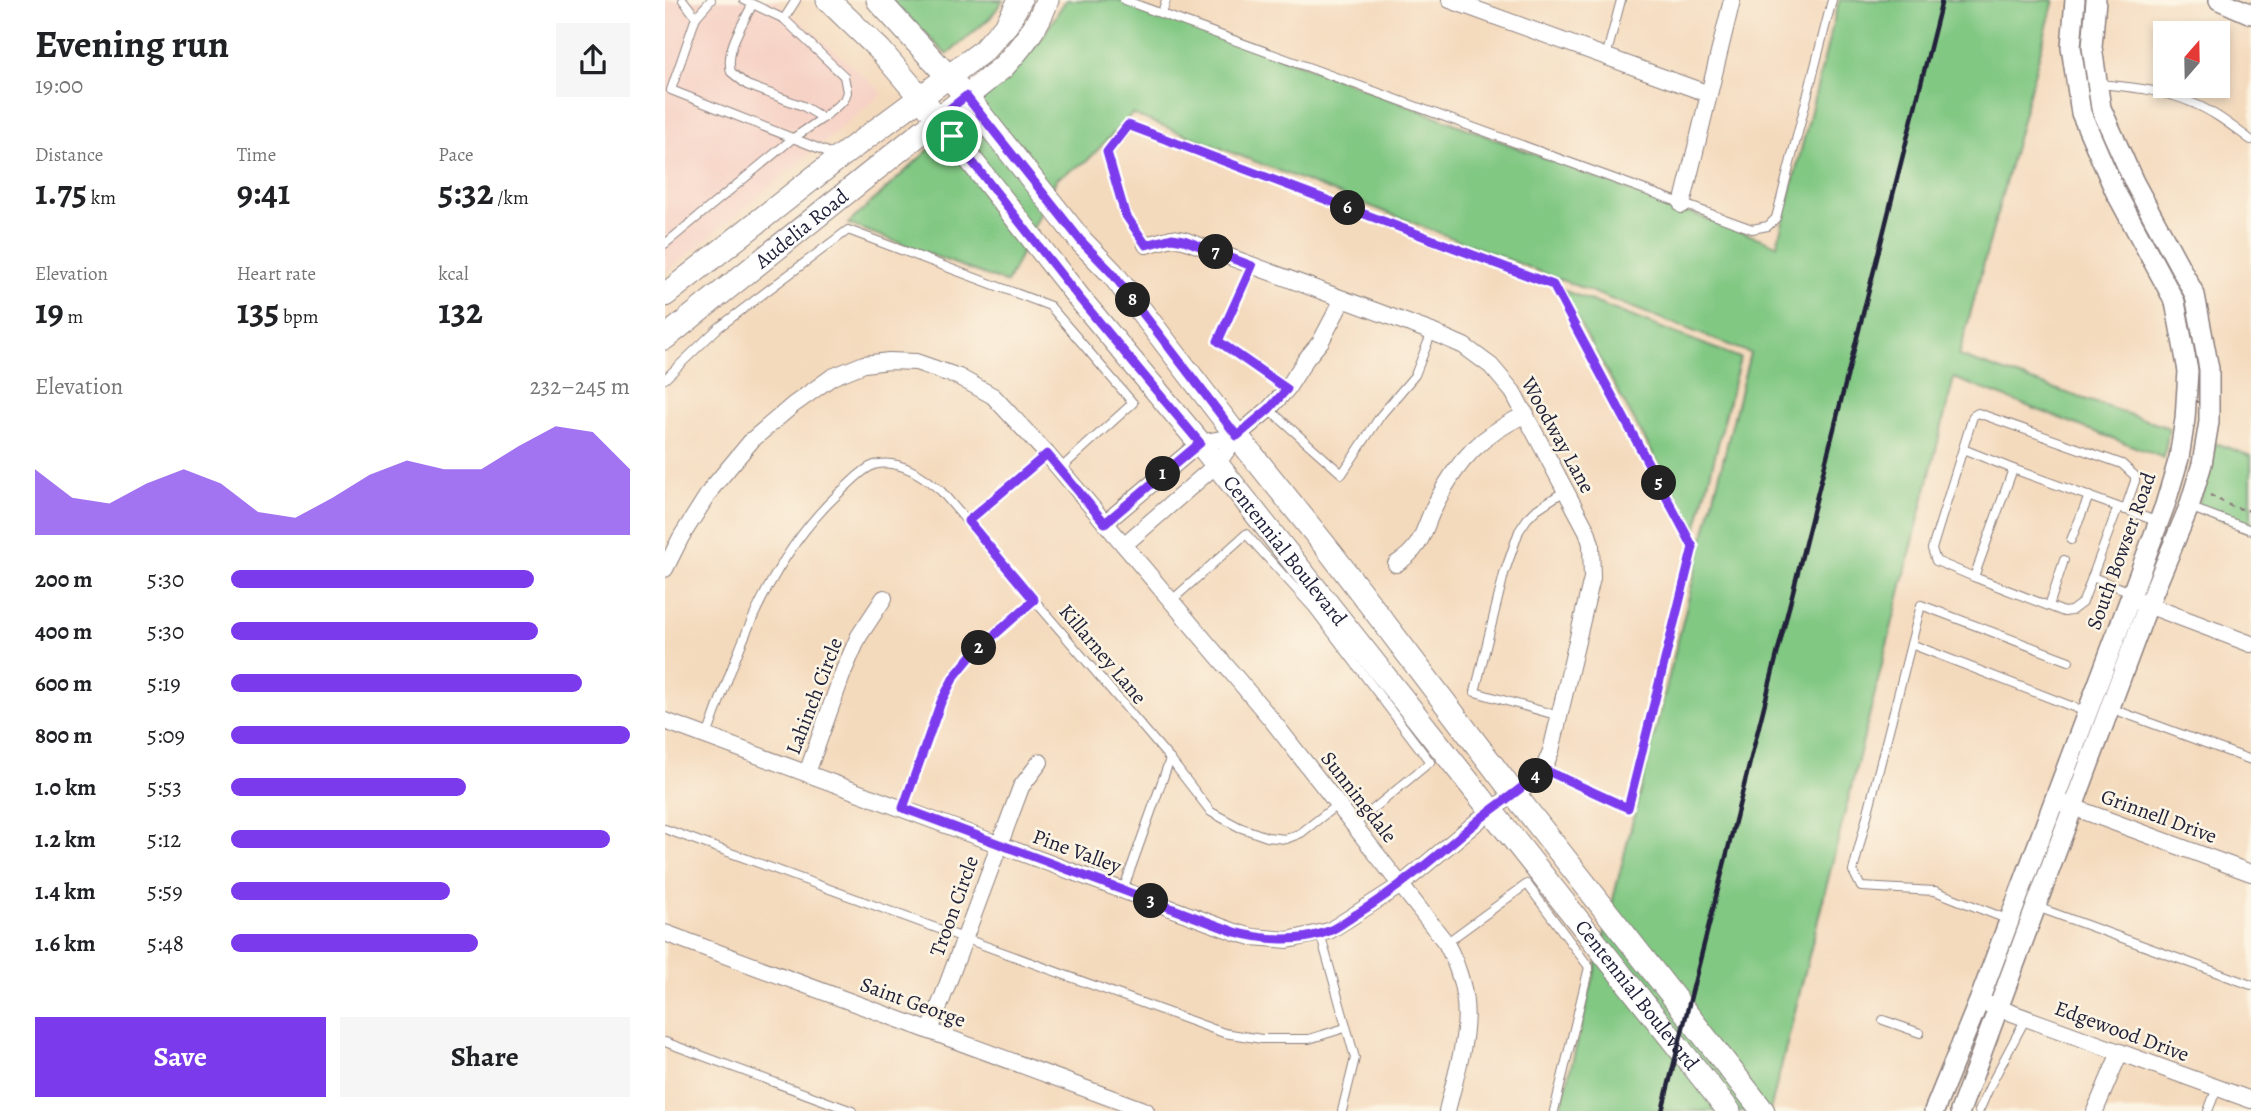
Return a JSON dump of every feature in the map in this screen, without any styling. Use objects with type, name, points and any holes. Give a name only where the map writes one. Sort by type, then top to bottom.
[{"type":"main road","name":"Centennial Boulevard","points":[[828,0],[880,50],[938,118],[1080,299],[1217,464],[1729,1111]]},
{"type":"main road","name":"Centennial Boulevard","points":[[878,0],[949,76],[1081,241],[1112,273],[1763,1111]]},
{"type":"main road","name":"Audelia Road","points":[[665,295],[840,157],[983,51],[1007,24],[1020,0]]},
{"type":"main road","name":"Audelia Road","points":[[667,332],[1003,67],[1029,38],[1042,16],[1047,0]]},
{"type":"street","points":[[1450,0],[1709,94]]},
{"type":"street","points":[[1682,205],[1733,0]]},
{"type":"street","name":"South Bowser Road","points":[[1934,1111],[1979,1001],[2158,522],[2179,458],[2185,419],[2188,371],[2175,302],[2115,191],[2081,113],[2071,47],[2074,0]]},
{"type":"street","name":"South Bowser Road","points":[[1960,1111],[2148,606],[2189,507],[2202,464],[2209,422],[2209,369],[2195,295],[2134,182],[2101,108],[2092,47],[2095,0]]},
{"type":"street","points":[[2219,0],[2251,14]]},
{"type":"street","name":"Woodway Lane","points":[[1146,245],[1172,238],[1184,240],[1432,332],[1464,346],[1491,366],[1513,391],[1587,531],[1591,544],[1593,578],[1551,751],[1543,769],[1515,795],[1491,810]]},
{"type":"street","points":[[1124,545],[1217,464],[1237,436],[1269,409],[1287,389],[1321,341],[1343,299]]},
{"type":"street","name":"Sunningdale","points":[[665,569],[670,547],[712,488],[752,440],[793,405],[832,377],[864,364],[916,362],[960,377],[993,396],[1060,469],[1271,719],[1446,943],[1455,960],[1466,1001],[1466,1036],[1447,1111]]},
{"type":"street","points":[[1396,564],[1410,555],[1422,538],[1434,506],[1450,476],[1469,452],[1505,424],[1526,414]]},
{"type":"street","points":[[1105,523],[1200,443],[1237,436]]},
{"type":"street","points":[[2129,595],[2148,606],[2251,644]]},
{"type":"street","name":"Lahinch Circle","points":[[807,773],[844,670],[859,636],[884,598]]},
{"type":"street","name":"Pine Valley","points":[[665,720],[1252,937],[1288,940],[1329,931],[1401,885],[1491,810]]},
{"type":"street","name":"Troon Circle","points":[[930,1031],[1021,787],[1040,761]]},
{"type":"street","name":"Grinnell Drive","points":[[2053,799],[2251,873]]},
{"type":"street","name":"Saint George","points":[[665,933],[1146,1111]]},
{"type":"street","name":"Edgewood Drive","points":[[1979,1001],[2251,1100]]},
{"type":"street","points":[[2095,1111],[2120,1052]]},
{"type":"lane","points":[[683,0],[696,17]]},
{"type":"lane","points":[[711,0],[696,17],[668,88],[840,157]]},
{"type":"lane","points":[[665,244],[792,139],[823,118],[844,100],[847,92],[844,76],[784,19],[744,0]]},
{"type":"lane","points":[[784,19],[796,0]]},
{"type":"lane","points":[[1124,0],[1752,229],[1768,226],[1776,218],[1832,0]]},
{"type":"lane","points":[[1161,13],[1166,0]]},
{"type":"lane","points":[[1606,57],[1621,0]]},
{"type":"lane","points":[[753,5],[728,58],[731,72],[747,85],[803,106],[823,118]]},
{"type":"lane","points":[[2098,84],[2132,87],[2171,95],[2196,104],[2225,120],[2251,140]]},
{"type":"lane","points":[[1146,245],[1125,214],[1107,152],[1128,125],[1553,285],[1693,547],[1628,808],[1543,769]]},
{"type":"lane","points":[[665,379],[718,328],[848,230],[1050,306],[1133,403],[1060,469]]},
{"type":"lane","points":[[1252,266],[1218,341],[1287,389]]},
{"type":"lane","points":[[1269,409],[1342,474],[1381,415],[1415,376],[1432,332]]},
{"type":"lane","points":[[1978,413],[2122,464],[2135,476],[2135,481],[2122,508],[2083,602],[2071,611],[2064,612],[1936,561],[1932,549],[1973,416],[1978,413]]},
{"type":"lane","points":[[1963,449],[2158,522]]},
{"type":"lane","points":[[968,521],[1047,454]]},
{"type":"lane","name":"Killarney Lane","points":[[707,736],[742,639],[767,587],[797,538],[859,475],[873,466],[890,464],[907,469],[934,484],[1170,760],[1211,812],[1239,827],[1267,837],[1286,839],[1301,834],[1338,804]]},
{"type":"lane","points":[[1974,577],[2013,469]]},
{"type":"lane","points":[[1559,716],[1475,692],[1504,574],[1519,531],[1537,509],[1566,490]]},
{"type":"lane","points":[[2071,540],[2089,496]]},
{"type":"lane","points":[[2189,507],[2251,530]]},
{"type":"lane","points":[[1171,601],[1246,534],[1313,608],[1430,762],[1354,825]]},
{"type":"lane","points":[[2049,606],[2064,560]]},
{"type":"lane","points":[[2092,577],[2129,595]]},
{"type":"lane","points":[[903,808],[941,702],[954,677],[972,655],[1034,600]]},
{"type":"lane","points":[[2008,920],[1935,891],[1861,887],[1853,871],[1921,605],[2070,661]]},
{"type":"lane","points":[[1911,644],[2086,712]]},
{"type":"lane","points":[[2110,708],[2251,760]]},
{"type":"lane","points":[[1122,890],[1170,760]]},
{"type":"lane","points":[[665,829],[1224,1033],[1262,1039],[1309,1039],[1345,1028]]},
{"type":"lane","points":[[1446,943],[1527,884],[1589,967],[1553,1111]]},
{"type":"lane","points":[[2036,906],[2251,985]]},
{"type":"lane","points":[[1319,933],[1355,1058],[1342,1111]]},
{"type":"lane","points":[[1979,1111],[2027,1018]]},
{"type":"lane","points":[[1884,1020],[1920,1033]]},
{"type":"lane","points":[[665,1042],[852,1111]]},
{"type":"lane","points":[[2209,1111],[2217,1087]]},
{"type":"path","points":[[2207,494],[2233,507],[2251,511]]},
{"type":"shaded area","points":[[665,0],[776,0],[883,93],[665,274]]},
{"type":"green space","points":[[891,0],[1003,0],[990,18],[947,55]]},
{"type":"green space","points":[[1066,0],[1118,0],[1308,67],[1777,245],[1839,0],[2054,0],[1959,356],[2169,428],[2164,458],[1954,378],[1770,1111],[1560,1111],[1750,353],[1132,114],[1087,161],[1057,178],[1007,283],[848,224],[985,98],[1040,41]]},
{"type":"green space","points":[[1560,289],[1740,358],[1696,530]]},
{"type":"green space","points":[[2215,443],[2251,456],[2251,530],[2196,510]]},
{"type":"railway","points":[[1662,1111],[1942,0]]},
{"type":"route","points":[[966,96],[1081,241],[1112,273],[1237,436],[1269,409],[1287,389],[1218,341],[1252,266],[1184,240],[1172,238],[1146,245],[1125,214],[1107,152],[1128,125],[1553,285],[1693,547],[1628,808],[1543,769],[1525,787],[1491,810],[1382,899],[1329,931],[1288,940],[1252,937],[1235,932],[903,808],[941,702],[954,677],[972,655],[1034,600],[968,521],[1047,454],[1105,523],[1200,443],[1080,299],[952,136],[938,118],[966,96]]}]
